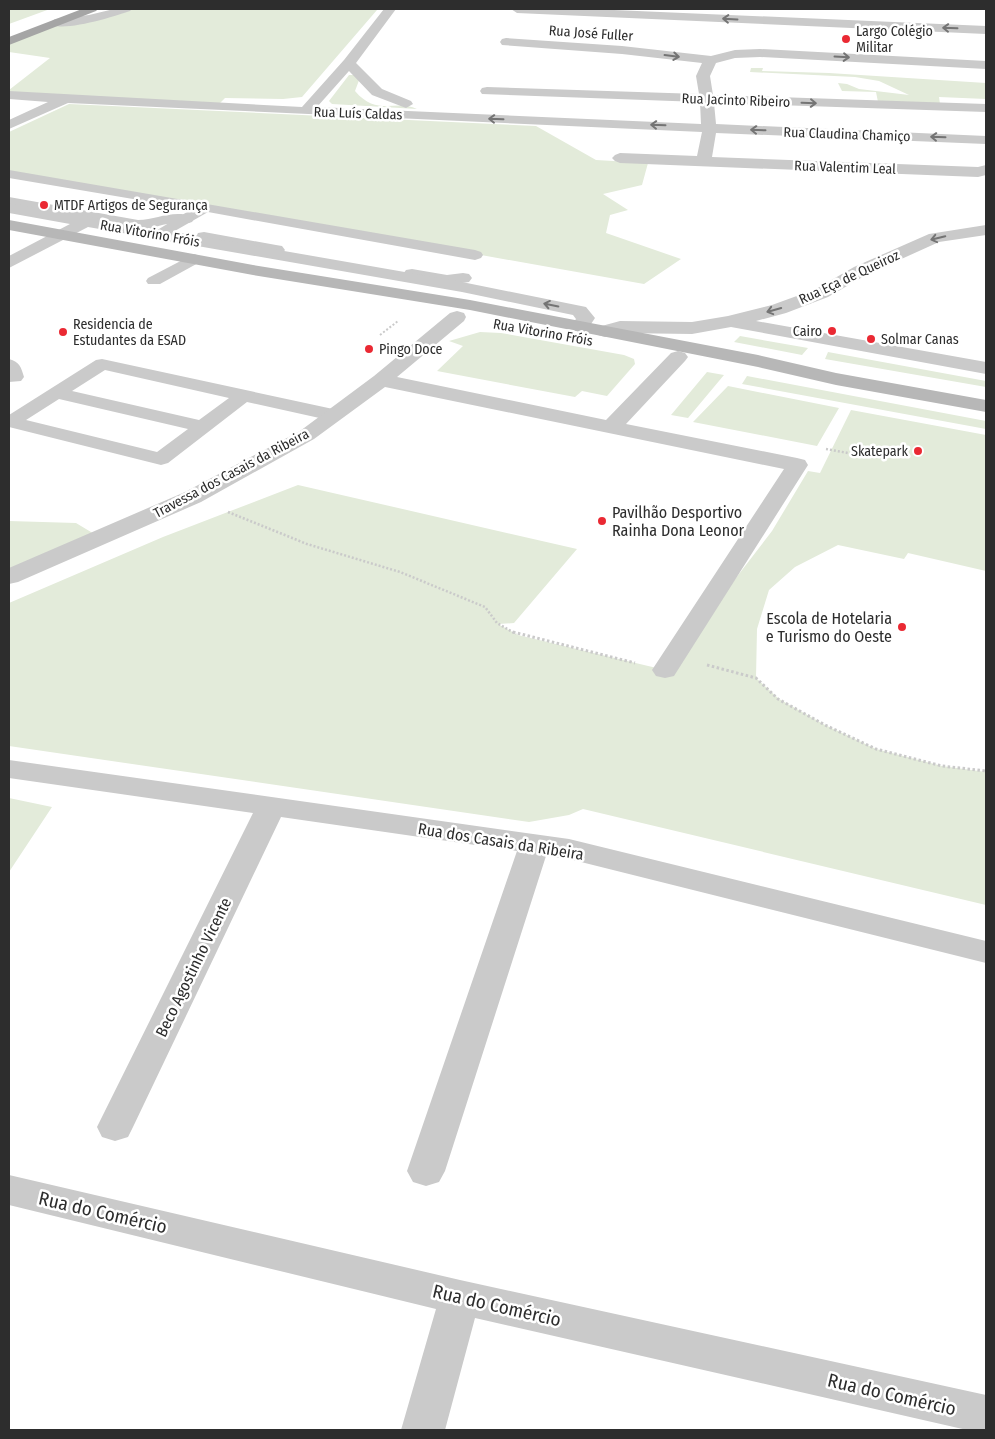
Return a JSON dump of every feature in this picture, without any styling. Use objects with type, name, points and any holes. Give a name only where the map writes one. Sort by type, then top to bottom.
[{"type":"main road","points":[[9,32],[70,9]]},
{"type":"main road","points":[[9,41],[92,9]]},
{"type":"main road","name":"Rua Vitorino Fróis","points":[[9,225],[682,352],[986,406]]},
{"type":"main road","name":"Rua Vitorino Fróis","points":[[464,311],[580,326],[682,352]]},
{"type":"street","points":[[55,23],[90,19],[126,9]]},
{"type":"street","points":[[306,111],[349,62],[390,9]]},
{"type":"street","points":[[517,9],[778,25],[913,22],[986,30]]},
{"type":"street","name":"Rua José Fuller","points":[[522,9],[508,38],[636,47],[711,60]]},
{"type":"street","points":[[913,22],[915,51]]},
{"type":"street","points":[[776,54],[778,25]]},
{"type":"street","points":[[704,162],[709,134],[707,127],[707,99],[703,76],[705,68],[711,60],[735,54],[915,51],[986,65]]},
{"type":"street","points":[[349,62],[378,92],[406,104]]},
{"type":"street","name":"Rua Jacinto Ribeiro","points":[[486,92],[986,108]]},
{"type":"street","name":"Rua Luís Caldas","points":[[9,95],[306,111],[707,127]]},
{"type":"street","points":[[9,125],[65,99]]},
{"type":"street","name":"Rua Claudina Chamiço","points":[[707,127],[986,140]]},
{"type":"street","name":"Rua Valentim Leal","points":[[620,158],[984,175]]},
{"type":"street","points":[[9,202],[138,225],[147,225],[165,219],[186,219]]},
{"type":"street","name":"Rua Vitorino Fróis","points":[[9,208],[462,287],[557,306],[579,311],[586,318],[580,326]]},
{"type":"street","name":"Rua Vitorino Fróis","points":[[61,235],[85,222]]},
{"type":"street","name":"Rua Eça de Queiroz","points":[[605,331],[620,327],[692,328],[779,309],[822,292],[860,271],[936,238],[986,230]]},
{"type":"street","points":[[9,263],[61,235]]},
{"type":"street","points":[[204,237],[455,279]]},
{"type":"street","name":"Travessa dos Casais da Ribeira","points":[[9,577],[193,497],[307,435],[380,380],[464,311]]},
{"type":"street","points":[[682,352],[704,342],[720,323],[986,368]]},
{"type":"street","points":[[611,427],[682,352],[692,328]]},
{"type":"street","points":[[380,380],[797,465],[670,663]]},
{"type":"street","name":"Rua dos Casais da Ribeira","points":[[9,769],[569,849],[986,952]]},
{"type":"street","name":"Beco Agostinho Vicente","points":[[115,1127],[271,807]]},
{"type":"street","points":[[426,1171],[535,844]]},
{"type":"street","name":"Rua do Comércio","points":[[9,1190],[460,1297],[986,1415]]},
{"type":"street","points":[[423,1430],[460,1297]]},
{"type":"lane","points":[[9,174],[475,255]]},
{"type":"lane","points":[[159,235],[206,207]]},
{"type":"lane","points":[[154,281],[194,259]]},
{"type":"lane","points":[[244,396],[161,459],[10,422],[102,364],[333,415]]},
{"type":"lane","points":[[56,393],[203,427]]},
{"type":"path","points":[[380,334],[400,319]]},
{"type":"path","points":[[826,449],[848,453]]},
{"type":"path","points":[[193,497],[307,544],[400,572],[485,608],[497,624],[518,635],[756,678],[778,699],[825,725],[876,749],[942,766],[986,772]]},
{"type":"green space","points":[[9,9],[50,9],[9,24]]},
{"type":"green space","points":[[126,9],[377,10],[302,97],[283,99],[225,98],[216,107],[9,95],[9,90],[50,58],[9,52],[9,41],[55,23],[104,16]]},
{"type":"green space","points":[[751,68],[763,68],[762,71],[829,73],[986,83],[986,99],[939,97],[940,104],[878,102],[876,92],[842,91],[838,83],[847,84],[859,89],[909,95],[879,81],[855,77],[750,72]]},
{"type":"green space","points":[[349,75],[361,75],[355,91],[363,99],[371,103],[386,106],[409,106],[417,109],[332,104],[329,101]]},
{"type":"green space","points":[[69,104],[536,126],[596,160],[648,163],[642,185],[603,194],[628,210],[610,215],[606,233],[681,259],[644,284],[9,171],[9,132]]},
{"type":"green space","points":[[480,332],[501,333],[624,355],[634,359],[635,364],[607,396],[582,391],[575,397],[437,371],[463,346],[449,341]]},
{"type":"green space","points":[[740,336],[808,348],[802,355],[734,342]]},
{"type":"green space","points":[[828,352],[986,381],[986,387],[825,359]]},
{"type":"green space","points":[[707,372],[724,375],[688,418],[671,415]]},
{"type":"green space","points":[[747,376],[986,421],[986,429],[742,384]]},
{"type":"green space","points":[[728,386],[839,408],[817,446],[693,422]]},
{"type":"green space","points":[[851,410],[986,435],[986,571],[908,553],[904,559],[838,545],[795,567],[769,590],[757,629],[756,678],[779,699],[825,725],[876,749],[942,766],[986,772],[986,905],[583,809],[569,815],[529,822],[9,746],[9,603],[163,537],[298,485],[577,549],[514,623],[498,624],[518,635],[665,670],[772,531],[808,471],[820,473]]},
{"type":"green space","points":[[9,521],[76,523],[101,538],[9,577]]},
{"type":"green space","points":[[9,798],[52,807],[9,872]]},
{"type":"place","name":"Largo Colégio Militar","points":[[846,39]]},
{"type":"place","name":"MTDF Artigos de Segurança","points":[[44,205]]},
{"type":"place","name":"Cairo","points":[[832,331]]},
{"type":"place","name":"Residencia de Estudantes da ESAD","points":[[63,332]]},
{"type":"place","name":"Solmar Canas","points":[[871,339]]},
{"type":"place","name":"Pingo Doce","points":[[369,349]]},
{"type":"place","name":"Skatepark","points":[[918,451]]},
{"type":"place","name":"Pavilhão Desportivo Rainha Dona Leonor","points":[[602,521]]},
{"type":"place","name":"Escola de Hotelaria e Turismo do Oeste","points":[[902,627]]}]
